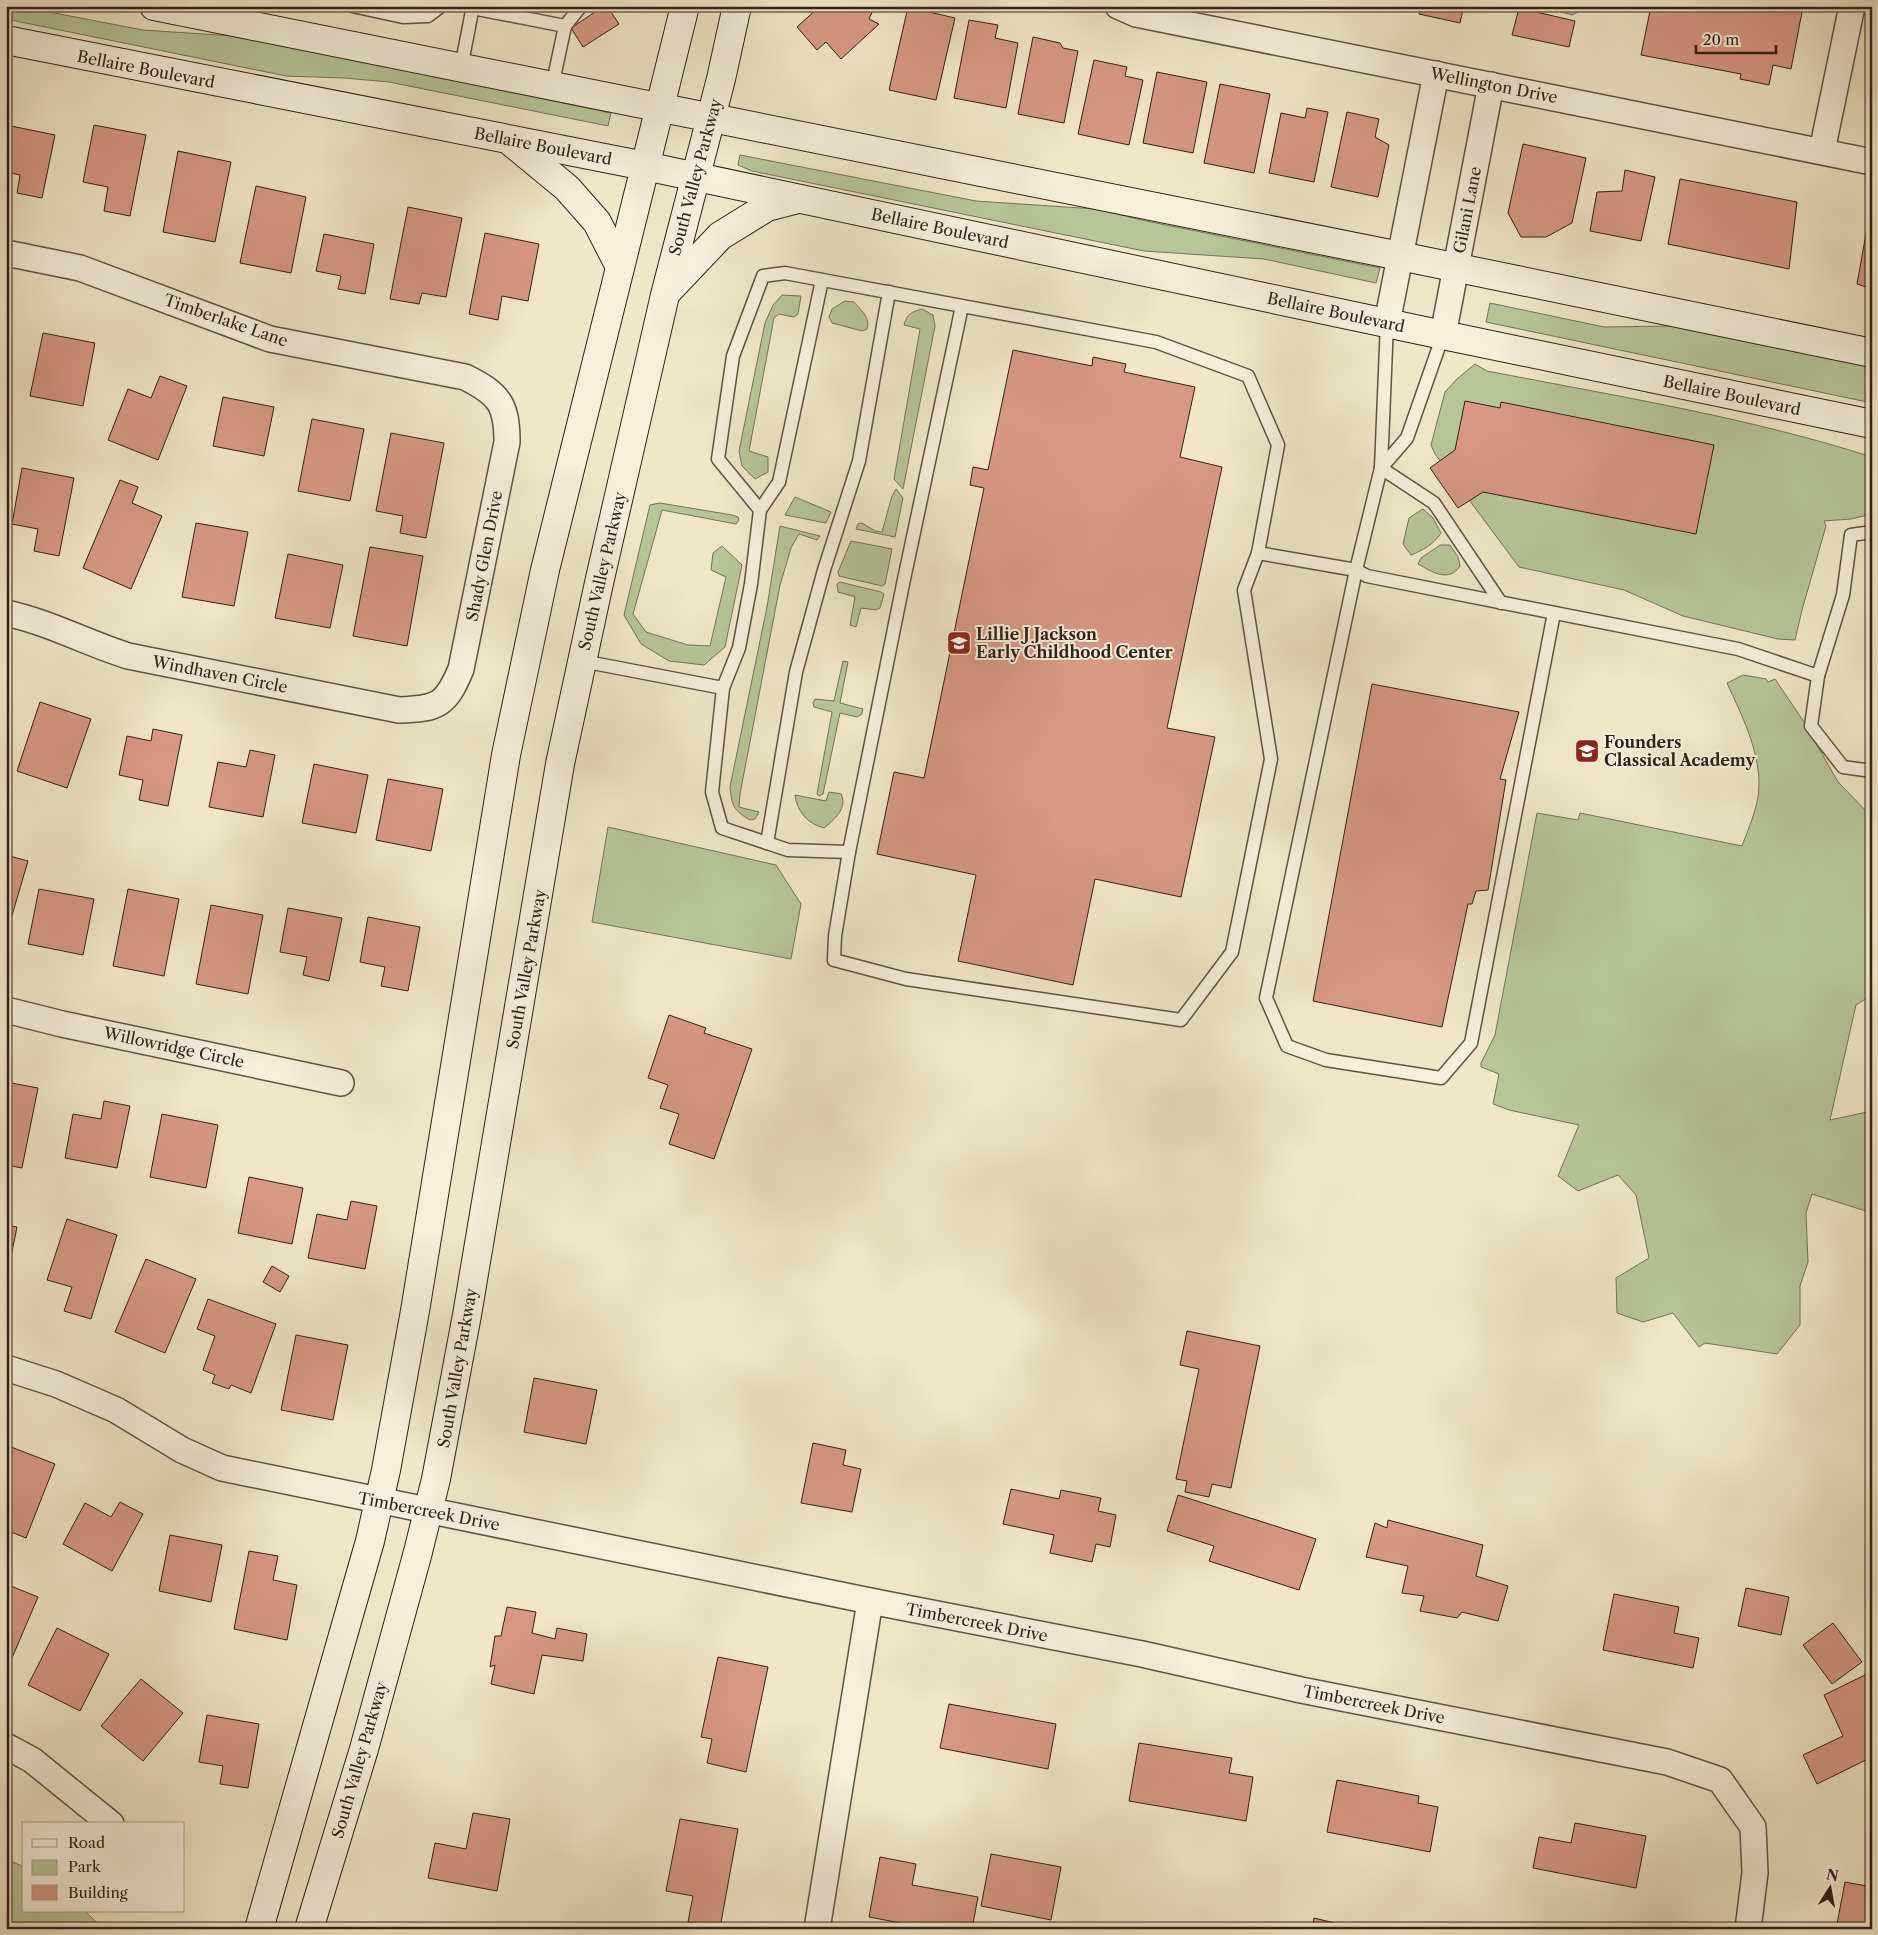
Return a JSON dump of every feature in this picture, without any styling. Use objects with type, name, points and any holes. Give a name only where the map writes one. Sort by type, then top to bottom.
[{"type":"main road","points":[[154,6],[1456,267],[1872,353]]},
{"type":"main road","points":[[259,1929],[367,1550],[386,1470],[415,1311],[506,755],[545,570],[685,6]]},
{"type":"main road","name":"South Valley Parkway","points":[[309,1929],[364,1749],[428,1511],[454,1390],[560,764],[665,295],[721,79],[737,6]]},
{"type":"main road","name":"Bellaire Boulevard","points":[[6,40],[695,176],[1872,424]]},
{"type":"main road","points":[[509,140],[567,188],[597,222],[620,267]]},
{"type":"main road","points":[[665,295],[720,236],[766,207],[800,198]]},
{"type":"street","name":"Wellington Drive","points":[[1118,6],[1136,14],[1872,162]]},
{"type":"street","points":[[1822,151],[1852,6]]},
{"type":"street","points":[[1387,323],[1436,74]]},
{"type":"street","name":"Gilani Lane","points":[[1443,335],[1491,85]]},
{"type":"street","name":"Timberlake Lane","points":[[6,253],[80,268],[270,339],[465,377],[484,387],[500,402]]},
{"type":"street","name":"Shady Glen Drive","points":[[439,705],[453,688],[462,670],[507,442],[507,421],[500,402]]},
{"type":"street","name":"Windhaven Circle","points":[[6,613],[39,622],[98,647],[128,656],[400,710],[421,710],[439,705]]},
{"type":"street","name":"Willowridge Circle","points":[[6,1010],[62,1024],[341,1083]]},
{"type":"street","name":"Timbercreek Drive","points":[[6,1368],[56,1384],[116,1410],[182,1450],[222,1468],[870,1601],[1142,1654],[1301,1690],[1667,1762],[1720,1780],[1753,1827],[1756,1872],[1748,1929]]},
{"type":"street","points":[[817,1929],[870,1601]]},
{"type":"street","points":[[6,1746],[32,1760],[109,1822]]},
{"type":"lane","points":[[352,6],[403,16],[428,16],[441,6]]},
{"type":"lane","points":[[552,87],[565,26],[581,6]]},
{"type":"lane","points":[[461,68],[473,7],[565,26]]},
{"type":"lane","points":[[760,510],[718,459],[733,356],[763,276],[785,273],[1156,342],[1248,376],[1278,445],[1258,553],[1244,590],[1270,759],[1232,952],[1181,1020],[906,979],[834,960],[835,936],[849,852],[962,306]]},
{"type":"lane","points":[[822,280],[779,482],[760,510],[752,584],[741,639],[723,688],[712,792],[722,828],[788,850],[849,852]]},
{"type":"lane","points":[[767,843],[796,672],[824,570],[860,461],[888,292]]},
{"type":"lane","points":[[1387,323],[1381,468],[1356,570],[1266,998],[1287,1046],[1326,1060],[1441,1078],[1471,1043],[1554,613]]},
{"type":"lane","points":[[1381,468],[1407,438],[1443,335]]},
{"type":"lane","points":[[1381,468],[1434,503],[1501,602]]},
{"type":"lane","points":[[1872,532],[1851,534],[1843,595],[1818,676],[1811,726],[1842,767],[1872,771]]},
{"type":"lane","points":[[1258,553],[1356,570],[1367,576],[1738,649],[1818,676]]},
{"type":"lane","points":[[582,660],[723,688]]},
{"type":"green space","points":[[6,6],[18,6],[143,30],[233,36],[269,42],[611,113],[608,126],[389,82],[286,76],[6,19]]},
{"type":"green space","points":[[740,155],[976,201],[1096,209],[1146,221],[1380,268],[1376,283],[1264,259],[1144,251],[752,171],[738,165]]},
{"type":"green space","points":[[782,295],[801,296],[798,314],[794,317],[779,314],[774,318],[749,451],[768,457],[768,472],[755,479],[742,466],[739,451],[765,323],[773,305]]},
{"type":"green space","points":[[845,301],[854,302],[862,311],[868,321],[867,329],[862,331],[832,323],[829,317],[832,309]]},
{"type":"green space","points":[[1490,303],[1604,327],[1668,326],[1698,330],[1872,364],[1872,403],[1486,322]]},
{"type":"green space","points":[[922,309],[933,315],[935,326],[903,489],[894,479],[920,329],[904,325],[910,314]]},
{"type":"green space","points":[[1475,364],[1487,371],[1633,399],[1777,430],[1872,457],[1872,514],[1851,519],[1824,521],[1826,526],[1795,640],[1778,639],[1683,616],[1624,590],[1519,567],[1435,454],[1431,445],[1445,392]]},
{"type":"green space","points":[[896,489],[903,498],[895,537],[856,529],[858,524],[862,523],[875,531],[882,532],[892,496]]},
{"type":"green space","points":[[795,497],[831,512],[826,523],[785,515]]},
{"type":"green space","points":[[660,503],[732,515],[738,517],[739,520],[736,524],[662,510],[633,614],[646,632],[688,645],[710,646],[726,577],[711,570],[713,553],[722,546],[742,565],[725,647],[704,665],[669,661],[641,644],[624,615],[650,505]]},
{"type":"green space","points":[[1423,509],[1433,518],[1441,533],[1428,547],[1411,555],[1403,544],[1409,518]]},
{"type":"green space","points":[[780,526],[820,536],[817,540],[799,534],[791,548],[780,585],[740,794],[739,807],[759,812],[755,819],[750,820],[734,807],[730,787],[767,607]]},
{"type":"green space","points":[[851,541],[892,549],[885,584],[882,586],[839,576],[838,572]]},
{"type":"green space","points":[[1440,545],[1450,545],[1458,557],[1460,566],[1451,574],[1440,574],[1418,564],[1421,558]]},
{"type":"green space","points":[[840,582],[884,594],[880,608],[876,610],[861,608],[856,627],[850,625],[855,597],[838,592],[837,584]]},
{"type":"green space","points":[[843,661],[848,662],[840,703],[863,709],[862,714],[857,717],[840,713],[823,794],[819,796],[817,794],[832,712],[814,707],[813,703],[815,699],[834,701]]},
{"type":"green space","points":[[1743,675],[1766,679],[1768,682],[1775,679],[1804,722],[1838,782],[1872,817],[1872,995],[1856,1005],[1830,1120],[1872,1111],[1872,1213],[1812,1194],[1806,1213],[1808,1262],[1800,1286],[1800,1325],[1777,1354],[1705,1343],[1699,1347],[1673,1313],[1643,1322],[1617,1313],[1616,1278],[1649,1258],[1636,1195],[1618,1175],[1578,1191],[1558,1176],[1579,1125],[1509,1110],[1493,1104],[1499,1074],[1481,1067],[1481,1063],[1495,1035],[1537,813],[1578,820],[1580,813],[1742,846],[1754,813],[1759,787],[1756,756],[1746,726],[1727,683]]},
{"type":"green space","points":[[829,792],[841,794],[843,804],[836,817],[824,828],[813,824],[804,816],[798,807],[795,795],[826,801]]},
{"type":"green space","points":[[608,827],[776,865],[801,904],[791,959],[592,922]]},
{"type":"green space","points":[[6,1859],[22,1866],[22,1912],[86,1912],[103,1929],[6,1929]]},
{"type":"water","points":[[1540,6],[1591,6],[1572,15]]},
{"type":"building","points":[[604,6],[607,6],[619,24],[583,47],[571,28]]},
{"type":"building","points":[[820,6],[875,6],[869,19],[879,24],[841,59],[826,42],[817,50],[797,27]]},
{"type":"building","points":[[1418,6],[1464,6],[1460,23],[1419,14],[1421,7]]},
{"type":"building","points":[[1651,6],[1803,7],[1791,69],[1773,65],[1769,85],[1740,79],[1741,74],[1641,55]]},
{"type":"building","points":[[908,7],[955,18],[936,100],[889,90]]},
{"type":"building","points":[[1519,8],[1575,21],[1569,47],[1512,35]]},
{"type":"building","points":[[969,20],[998,25],[995,38],[1018,43],[1006,108],[954,98]]},
{"type":"building","points":[[1033,37],[1060,43],[1063,48],[1078,51],[1064,123],[1018,114]]},
{"type":"building","points":[[1094,60],[1127,67],[1125,76],[1143,80],[1129,145],[1078,134]]},
{"type":"building","points":[[1157,72],[1207,82],[1193,153],[1143,143]]},
{"type":"building","points":[[1220,84],[1270,94],[1254,173],[1204,163]]},
{"type":"building","points":[[1307,108],[1328,112],[1314,182],[1269,173],[1281,113],[1305,118]]},
{"type":"building","points":[[1347,112],[1379,119],[1375,137],[1389,145],[1378,197],[1331,187]]},
{"type":"building","points":[[6,125],[55,135],[42,198],[17,193],[20,175],[6,172]]},
{"type":"building","points":[[94,125],[146,135],[130,216],[104,211],[108,187],[83,182]]},
{"type":"building","points":[[1523,144],[1586,158],[1572,223],[1546,237],[1521,237],[1508,213]]},
{"type":"building","points":[[178,151],[231,162],[215,242],[163,232]]},
{"type":"building","points":[[1625,170],[1655,177],[1641,241],[1590,231],[1597,192],[1622,191]]},
{"type":"building","points":[[1680,179],[1797,202],[1789,269],[1668,244]]},
{"type":"building","points":[[256,186],[306,197],[291,273],[240,263]]},
{"type":"building","points":[[408,207],[462,218],[446,297],[422,293],[419,304],[390,299]]},
{"type":"building","points":[[1869,217],[1872,217],[1872,289],[1857,284]]},
{"type":"building","points":[[485,233],[539,244],[528,301],[502,296],[498,320],[469,314]]},
{"type":"building","points":[[324,234],[374,244],[365,294],[338,289],[341,276],[316,271]]},
{"type":"building","points":[[43,333],[95,343],[83,406],[30,396]]},
{"type":"building","points":[[1013,350],[1092,366],[1093,357],[1126,364],[1124,372],[1195,387],[1180,457],[1222,467],[1167,728],[1215,737],[1181,897],[1095,879],[1073,985],[958,961],[976,875],[877,854],[894,772],[924,778],[984,488],[970,485],[973,467],[988,470]]},
{"type":"building","points":[[160,376],[187,386],[158,460],[108,440],[128,389],[151,398]]},
{"type":"building","points":[[223,397],[274,407],[264,456],[213,446]]},
{"type":"building","points":[[1465,401],[1500,408],[1501,402],[1714,445],[1696,534],[1483,492],[1458,508],[1430,468],[1455,450]]},
{"type":"building","points":[[312,419],[364,429],[350,501],[298,491]]},
{"type":"building","points":[[391,433],[444,443],[426,538],[400,533],[403,516],[376,511]]},
{"type":"building","points":[[22,468],[74,478],[59,556],[34,551],[38,529],[12,524]]},
{"type":"building","points":[[120,480],[138,487],[132,503],[162,516],[131,589],[83,568]]},
{"type":"building","points":[[196,523],[248,532],[234,606],[182,597]]},
{"type":"building","points":[[370,547],[423,556],[407,646],[353,636]]},
{"type":"building","points":[[288,554],[343,565],[330,628],[275,618]]},
{"type":"building","points":[[1372,684],[1519,712],[1500,779],[1506,780],[1488,890],[1476,891],[1472,904],[1468,904],[1442,1027],[1313,1001]]},
{"type":"building","points":[[40,702],[91,719],[67,788],[17,771]]},
{"type":"building","points":[[153,729],[182,735],[168,806],[139,800],[143,780],[119,775],[127,736],[151,741]]},
{"type":"building","points":[[250,750],[275,755],[263,817],[209,807],[218,762],[246,767]]},
{"type":"building","points":[[314,764],[368,775],[356,833],[302,823]]},
{"type":"building","points":[[388,779],[443,789],[431,851],[376,840]]},
{"type":"building","points":[[6,855],[28,861],[6,936]]},
{"type":"building","points":[[39,889],[94,899],[83,955],[28,944]]},
{"type":"building","points":[[128,889],[179,899],[164,976],[113,966]]},
{"type":"building","points":[[211,905],[263,915],[248,994],[196,984]]},
{"type":"building","points":[[288,908],[342,918],[329,981],[303,975],[307,957],[280,952]]},
{"type":"building","points":[[368,917],[420,927],[408,991],[381,986],[385,967],[360,962]]},
{"type":"building","points":[[669,1015],[706,1028],[704,1033],[752,1049],[714,1159],[669,1144],[679,1114],[660,1108],[668,1085],[648,1078]]},
{"type":"building","points":[[6,1082],[38,1088],[22,1168],[6,1165]]},
{"type":"building","points":[[104,1101],[130,1106],[117,1168],[65,1158],[73,1114],[101,1119]]},
{"type":"building","points":[[162,1114],[218,1125],[206,1188],[150,1177]]},
{"type":"building","points":[[249,1177],[303,1188],[292,1244],[238,1233]]},
{"type":"building","points":[[351,1201],[377,1206],[365,1269],[308,1258],[317,1214],[347,1220]]},
{"type":"building","points":[[67,1219],[117,1235],[91,1319],[64,1311],[72,1287],[47,1280]]},
{"type":"building","points":[[6,1225],[17,1227],[6,1281]]},
{"type":"building","points":[[146,1259],[196,1279],[165,1353],[115,1332]]},
{"type":"building","points":[[272,1266],[289,1276],[280,1292],[263,1282]]},
{"type":"building","points":[[208,1299],[276,1324],[251,1393],[231,1385],[229,1389],[212,1383],[215,1375],[203,1370],[215,1336],[197,1329]]},
{"type":"building","points":[[1187,1331],[1260,1346],[1231,1488],[1212,1484],[1209,1497],[1185,1492],[1187,1481],[1176,1479],[1199,1369],[1180,1365]]},
{"type":"building","points":[[296,1335],[348,1345],[333,1420],[281,1410]]},
{"type":"building","points":[[534,1378],[597,1390],[586,1444],[524,1432]]},
{"type":"building","points":[[813,1443],[846,1450],[843,1465],[861,1469],[852,1512],[801,1503]]},
{"type":"building","points":[[6,1445],[55,1464],[26,1538],[6,1530]]},
{"type":"building","points":[[1011,1489],[1059,1499],[1061,1490],[1101,1498],[1098,1511],[1116,1515],[1110,1547],[1096,1544],[1092,1562],[1050,1553],[1054,1535],[1003,1524]]},
{"type":"building","points":[[1178,1495],[1316,1539],[1299,1590],[1209,1561],[1214,1546],[1167,1531]]},
{"type":"building","points":[[120,1502],[143,1514],[112,1571],[63,1544],[85,1503],[111,1517]]},
{"type":"building","points":[[1388,1520],[1483,1545],[1476,1576],[1508,1586],[1498,1621],[1462,1612],[1457,1618],[1420,1611],[1424,1596],[1402,1593],[1408,1566],[1366,1557],[1375,1523],[1387,1528]]},
{"type":"building","points":[[170,1535],[222,1545],[211,1602],[159,1591]]},
{"type":"building","points":[[249,1551],[278,1556],[273,1580],[297,1585],[287,1640],[234,1629]]},
{"type":"building","points":[[6,1584],[38,1597],[6,1672]]},
{"type":"building","points":[[1746,1588],[1789,1597],[1781,1635],[1738,1626]]},
{"type":"building","points":[[1614,1594],[1679,1607],[1674,1633],[1699,1638],[1693,1668],[1603,1650]]},
{"type":"building","points":[[507,1607],[536,1612],[532,1633],[555,1639],[557,1628],[587,1634],[583,1661],[542,1655],[534,1694],[491,1684],[495,1665],[490,1667],[495,1636],[501,1636]]},
{"type":"building","points":[[1833,1623],[1862,1662],[1832,1684],[1803,1645]]},
{"type":"building","points":[[57,1628],[109,1654],[80,1711],[28,1685]]},
{"type":"building","points":[[718,1657],[768,1667],[746,1772],[707,1763],[712,1739],[701,1737]]},
{"type":"building","points":[[1867,1674],[1872,1684],[1872,1757],[1817,1784],[1803,1755],[1843,1736],[1824,1695]]},
{"type":"building","points":[[141,1679],[183,1713],[143,1761],[101,1726]]},
{"type":"building","points":[[949,1704],[1056,1724],[1048,1769],[940,1748]]},
{"type":"building","points":[[207,1715],[259,1724],[248,1788],[220,1784],[223,1766],[199,1762]]},
{"type":"building","points":[[1139,1743],[1232,1758],[1229,1773],[1253,1777],[1246,1821],[1129,1801]]},
{"type":"building","points":[[1337,1780],[1419,1796],[1418,1803],[1438,1807],[1430,1852],[1327,1832]]},
{"type":"building","points":[[473,1813],[510,1819],[497,1891],[428,1878],[435,1843],[466,1849]]},
{"type":"building","points":[[680,1819],[738,1829],[720,1928],[688,1922],[693,1896],[666,1891]]},
{"type":"building","points":[[1575,1823],[1646,1836],[1636,1888],[1533,1868],[1539,1837],[1571,1843]]},
{"type":"building","points":[[991,1854],[1061,1867],[1051,1920],[981,1906]]},
{"type":"building","points":[[880,1857],[916,1864],[912,1885],[978,1897],[972,1929],[932,1929],[869,1917]]},
{"type":"building","points":[[1845,1882],[1872,1887],[1872,1929],[1836,1929]]},
{"type":"building","points":[[1314,1918],[1347,1926],[1347,1929],[1312,1929]]},
{"type":"building","points":[[1118,1923],[1148,1929],[1117,1929]]},
{"type":"place","name":"Lillie J Jackson Early Childhood Center","points":[[959,643]]},
{"type":"place","name":"Founders Classical Academy","points":[[1587,751]]}]
